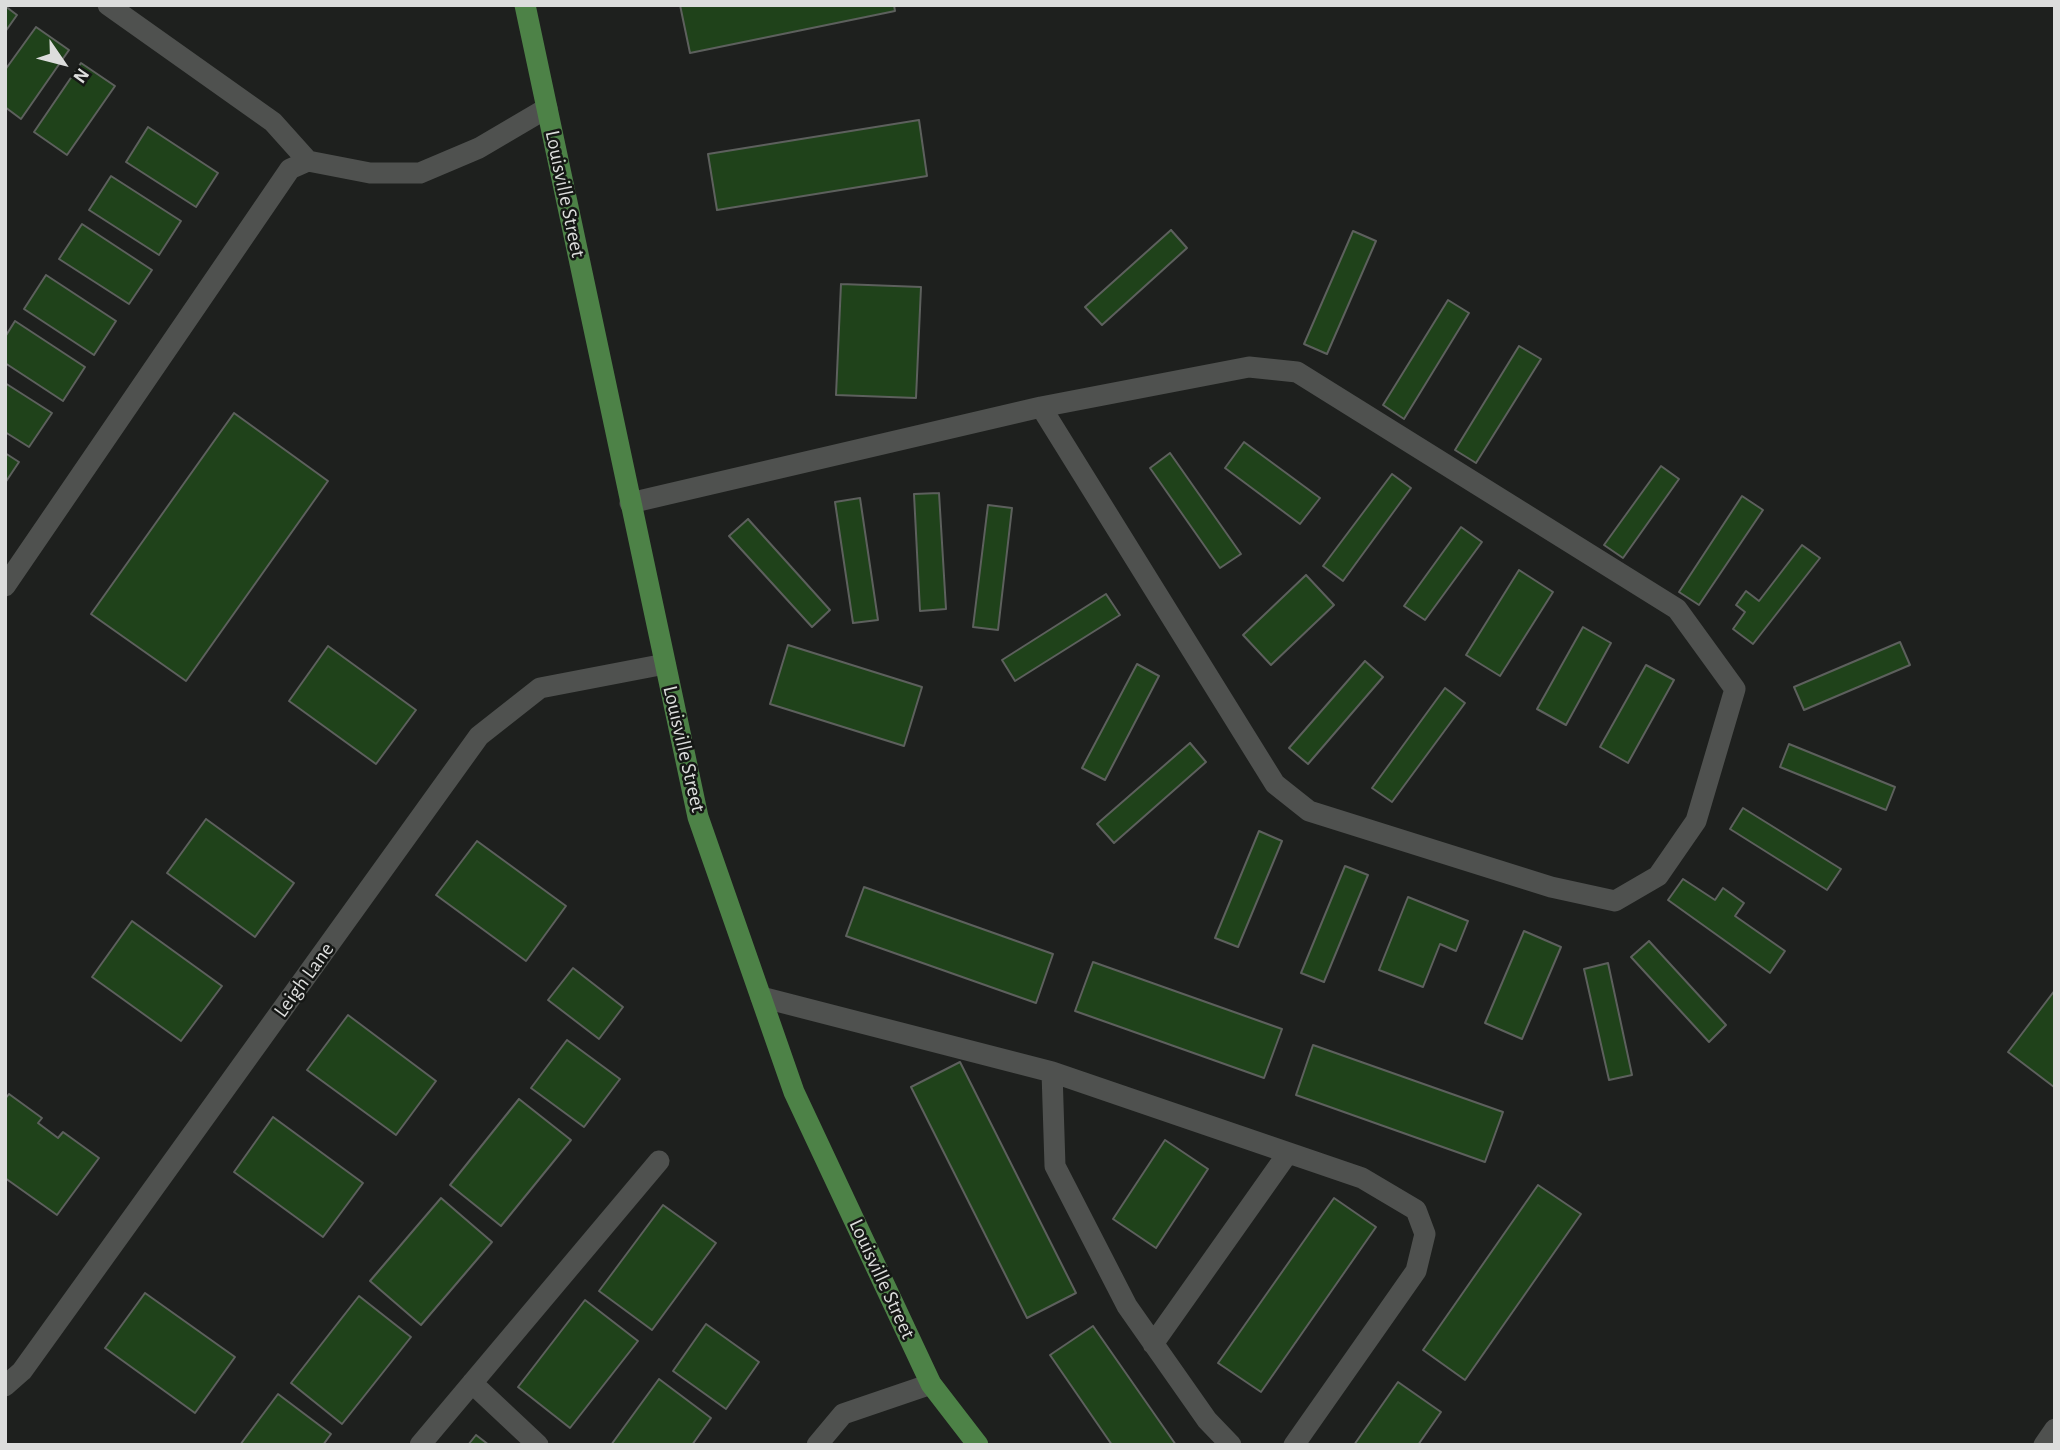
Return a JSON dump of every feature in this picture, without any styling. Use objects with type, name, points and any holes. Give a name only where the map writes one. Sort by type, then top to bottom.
[{"type":"main road","name":"Louisville Street","points":[[525,5],[698,817],[794,1092],[931,1384],[978,1445]]},
{"type":"street","points":[[107,5],[273,122],[308,161]]},
{"type":"street","points":[[5,586],[290,169],[308,161],[370,173],[420,173],[479,148],[547,108]]},
{"type":"street","points":[[630,503],[1041,407],[1249,367],[1297,372],[1677,609],[1735,689],[1696,821],[1658,876],[1615,901],[1551,887],[1309,811],[1275,784],[1041,407]]},
{"type":"street","name":"Leigh Lane","points":[[5,1386],[22,1371],[479,736],[540,688],[665,664]]},
{"type":"street","points":[[761,997],[1052,1072],[1362,1178],[1416,1210],[1425,1234],[1416,1271],[1294,1445]]},
{"type":"street","points":[[1052,1072],[1055,1166],[1127,1306],[1207,1420],[1231,1445]]},
{"type":"street","points":[[1153,1344],[1288,1153]]},
{"type":"street","points":[[419,1445],[660,1161]]},
{"type":"street","points":[[472,1383],[538,1445]]},
{"type":"street","points":[[817,1445],[843,1414],[931,1384]]},
{"type":"street","points":[[2044,1445],[2055,1429]]},
{"type":"building","points":[[680,5],[894,5],[895,11],[690,53]]},
{"type":"building","points":[[5,6],[17,15],[5,32]]},
{"type":"building","points":[[36,27],[69,50],[21,119],[5,107],[5,70]]},
{"type":"building","points":[[81,63],[115,86],[67,155],[34,132]]},
{"type":"building","points":[[919,120],[927,176],[717,210],[708,154]]},
{"type":"building","points":[[148,127],[218,173],[196,207],[126,162]]},
{"type":"building","points":[[111,176],[181,221],[159,255],[89,210]]},
{"type":"building","points":[[82,224],[152,270],[129,304],[59,259]]},
{"type":"building","points":[[1171,230],[1187,248],[1102,325],[1085,307]]},
{"type":"building","points":[[1353,231],[1376,241],[1327,354],[1304,344]]},
{"type":"building","points":[[46,275],[116,321],[94,355],[24,309]]},
{"type":"building","points":[[841,284],[921,287],[916,398],[836,395]]},
{"type":"building","points":[[1448,300],[1469,313],[1404,419],[1383,405]]},
{"type":"building","points":[[15,321],[85,367],[63,401],[5,363],[5,337]]},
{"type":"building","points":[[1519,346],[1541,359],[1476,463],[1455,450]]},
{"type":"building","points":[[5,383],[52,413],[29,447],[5,432]]},
{"type":"building","points":[[234,413],[328,481],[186,681],[91,614]]},
{"type":"building","points":[[1244,442],[1320,498],[1300,524],[1225,468]]},
{"type":"building","points":[[5,453],[19,462],[5,483]]},
{"type":"building","points":[[1170,453],[1241,554],[1220,568],[1150,468]]},
{"type":"building","points":[[1661,466],[1679,479],[1623,558],[1604,545]]},
{"type":"building","points":[[1392,474],[1411,488],[1343,581],[1323,566]]},
{"type":"building","points":[[939,493],[946,609],[920,611],[914,494]]},
{"type":"building","points":[[1742,496],[1763,510],[1699,605],[1679,592]]},
{"type":"building","points":[[860,498],[878,620],[853,623],[835,502]]},
{"type":"building","points":[[988,505],[1012,508],[998,630],[973,627]]},
{"type":"building","points":[[748,519],[830,610],[812,627],[729,536]]},
{"type":"building","points":[[1461,527],[1482,542],[1425,620],[1404,606]]},
{"type":"building","points":[[1802,545],[1820,558],[1753,644],[1733,629],[1745,612],[1736,605],[1746,591],[1759,601]]},
{"type":"building","points":[[1519,570],[1553,592],[1500,676],[1466,655]]},
{"type":"building","points":[[1306,575],[1334,605],[1271,665],[1243,635]]},
{"type":"building","points":[[1106,594],[1120,615],[1015,681],[1002,660]]},
{"type":"building","points":[[1583,627],[1611,643],[1566,725],[1537,709]]},
{"type":"building","points":[[1900,642],[1910,665],[1804,710],[1794,687]]},
{"type":"building","points":[[788,645],[922,687],[904,746],[770,704]]},
{"type":"building","points":[[328,646],[416,710],[376,764],[289,701]]},
{"type":"building","points":[[1365,661],[1383,677],[1308,764],[1289,748]]},
{"type":"building","points":[[1137,664],[1159,676],[1105,780],[1082,768]]},
{"type":"building","points":[[1646,665],[1674,680],[1628,763],[1600,747]]},
{"type":"building","points":[[1445,688],[1465,703],[1392,802],[1372,788]]},
{"type":"building","points":[[1190,743],[1206,762],[1114,843],[1097,824]]},
{"type":"building","points":[[1789,744],[1895,787],[1886,810],[1780,767]]},
{"type":"building","points":[[1743,808],[1841,869],[1827,890],[1730,829]]},
{"type":"building","points":[[206,819],[294,883],[255,937],[167,873]]},
{"type":"building","points":[[1259,831],[1282,841],[1238,947],[1215,938]]},
{"type":"building","points":[[477,841],[566,906],[526,961],[436,895]]},
{"type":"building","points":[[1345,866],[1368,875],[1324,982],[1301,973]]},
{"type":"building","points":[[1683,879],[1715,900],[1723,888],[1744,903],[1735,916],[1785,951],[1770,973],[1668,900]]},
{"type":"building","points":[[864,887],[1053,954],[1036,1003],[846,936]]},
{"type":"building","points":[[1408,897],[1468,921],[1456,951],[1440,944],[1423,987],[1379,970]]},
{"type":"building","points":[[132,921],[222,986],[181,1041],[92,977]]},
{"type":"building","points":[[1524,931],[1561,947],[1522,1039],[1485,1023]]},
{"type":"building","points":[[1649,941],[1726,1025],[1709,1042],[1631,957]]},
{"type":"building","points":[[1093,962],[1282,1029],[1264,1078],[1075,1011]]},
{"type":"building","points":[[1608,963],[1632,1075],[1609,1080],[1584,969]]},
{"type":"building","points":[[573,968],[623,1007],[599,1039],[548,1000]]},
{"type":"building","points":[[2055,990],[2055,1086],[2054,1087],[2008,1052]]},
{"type":"building","points":[[348,1015],[436,1081],[396,1135],[307,1070]]},
{"type":"building","points":[[567,1040],[620,1079],[584,1127],[531,1088]]},
{"type":"building","points":[[1313,1045],[1503,1112],[1485,1162],[1296,1095]]},
{"type":"building","points":[[960,1062],[1076,1293],[1027,1318],[911,1087]]},
{"type":"building","points":[[9,1094],[42,1118],[38,1123],[58,1138],[63,1132],[99,1158],[57,1215],[5,1178],[5,1099]]},
{"type":"building","points":[[519,1099],[571,1140],[501,1226],[450,1185]]},
{"type":"building","points":[[273,1117],[363,1183],[323,1237],[234,1172]]},
{"type":"building","points":[[1165,1140],[1208,1169],[1156,1248],[1113,1219]]},
{"type":"building","points":[[1538,1185],[1581,1214],[1465,1380],[1423,1350]]},
{"type":"building","points":[[441,1198],[492,1242],[421,1325],[370,1281]]},
{"type":"building","points":[[1334,1198],[1376,1227],[1261,1392],[1218,1363]]},
{"type":"building","points":[[663,1205],[716,1243],[652,1330],[599,1291]]},
{"type":"building","points":[[145,1293],[235,1357],[195,1413],[105,1348]]},
{"type":"building","points":[[359,1296],[411,1337],[342,1424],[291,1383]]},
{"type":"building","points":[[585,1300],[638,1341],[570,1428],[518,1387]]},
{"type":"building","points":[[706,1324],[759,1362],[726,1409],[673,1371]]},
{"type":"building","points":[[1093,1326],[1176,1445],[1112,1445],[1050,1355]]},
{"type":"building","points":[[659,1379],[711,1418],[692,1445],[611,1445]]},
{"type":"building","points":[[1398,1382],[1441,1412],[1418,1445],[1354,1445]]},
{"type":"building","points":[[278,1394],[331,1434],[323,1445],[240,1445]]},
{"type":"building","points":[[476,1435],[489,1445],[468,1445]]}]
